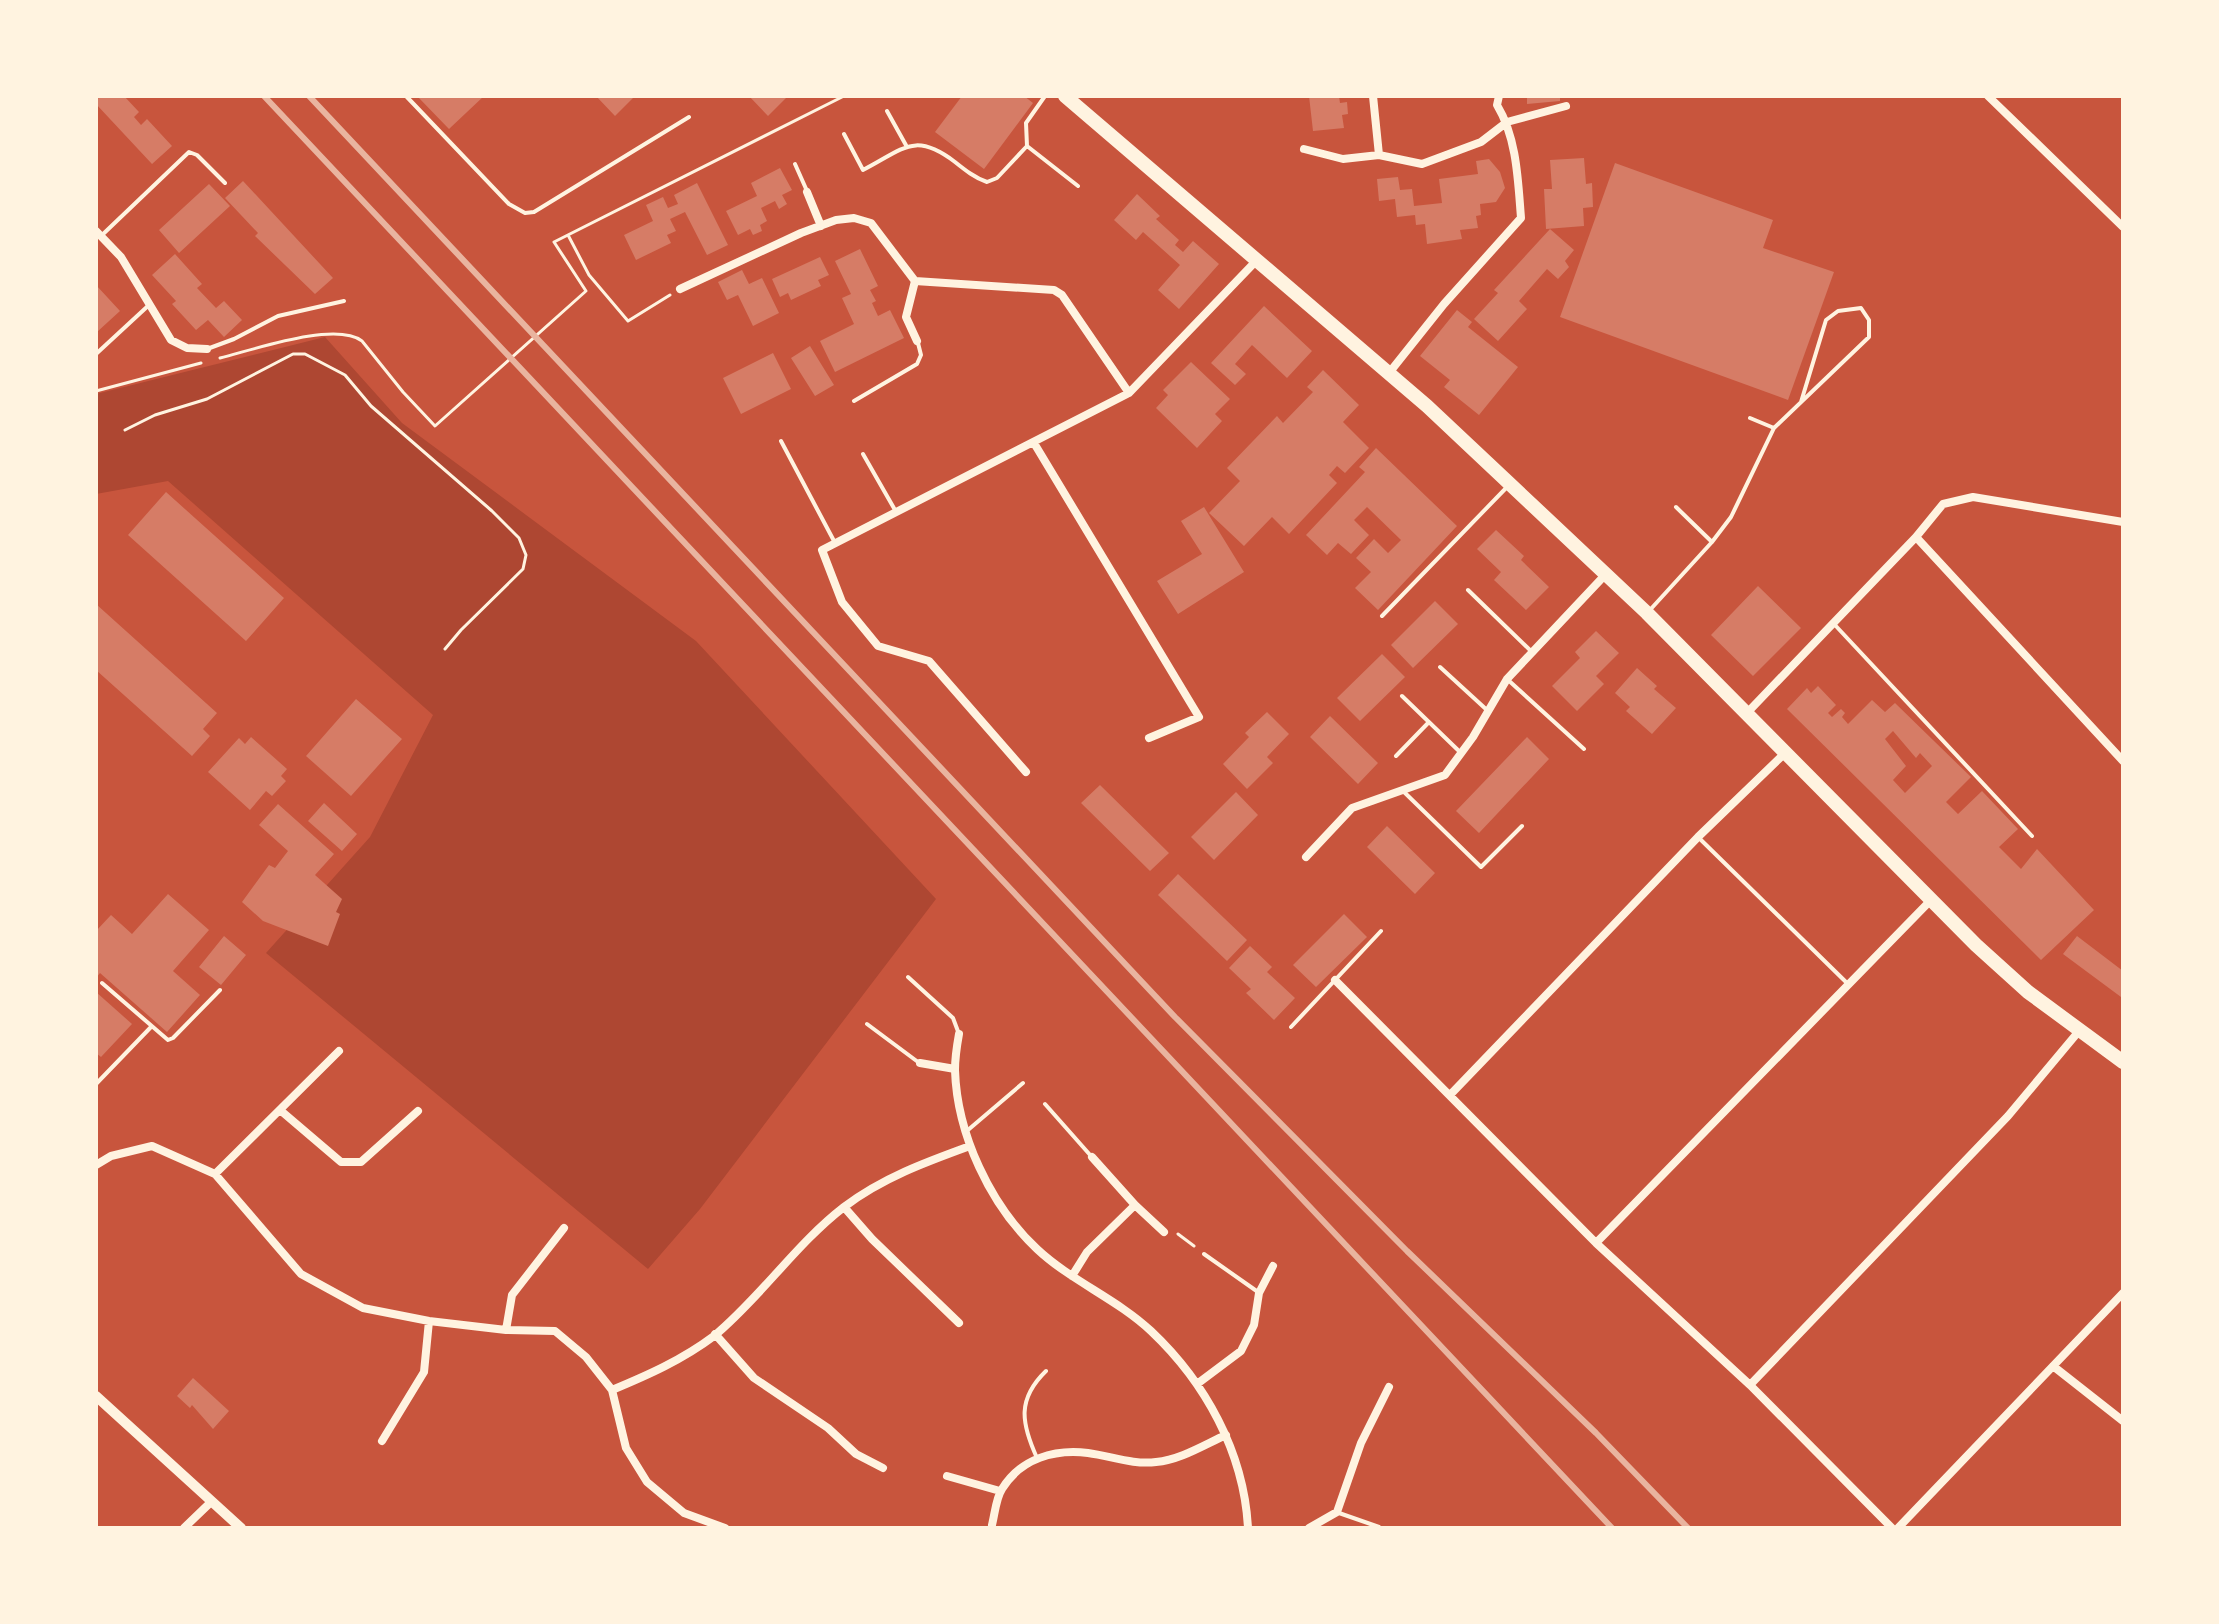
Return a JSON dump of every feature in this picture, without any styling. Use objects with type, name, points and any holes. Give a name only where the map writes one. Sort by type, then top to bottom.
[{"type":"main road","points":[[1065,96],[1389,373],[1647,613],[1784,754],[2028,992],[2123,1062]]},
{"type":"street","points":[[1373,96],[1379,155]]},
{"type":"street","points":[[1389,373],[1444,304],[1521,218],[1516,168],[1507,122],[1497,105],[1499,96]]},
{"type":"street","points":[[1988,96],[2123,227]]},
{"type":"street","points":[[1304,149],[1343,159],[1379,155],[1422,164],[1481,142],[1507,122],[1566,106]]},
{"type":"street","points":[[807,192],[821,226]]},
{"type":"street","points":[[680,289],[821,226],[854,218],[871,223],[915,281],[1054,290],[1062,295],[1129,393]]},
{"type":"street","points":[[98,233],[121,257],[171,340],[187,348],[207,349]]},
{"type":"street","points":[[1026,772],[929,661],[878,646],[842,602],[822,550],[1129,393],[1257,260]]},
{"type":"street","points":[[915,281],[906,317],[917,341]]},
{"type":"street","points":[[1034,443],[1199,717],[1149,738]]},
{"type":"street","points":[[1746,714],[1916,537],[1943,504],[1973,497],[2123,522]]},
{"type":"street","points":[[1916,537],[2123,761]]},
{"type":"street","points":[[1306,857],[1352,808],[1445,775],[1507,679],[1605,575]]},
{"type":"street","points":[[1450,1095],[1698,837],[1784,754]]},
{"type":"street","points":[[1596,1243],[1931,900]]},
{"type":"street","points":[[1335,980],[1596,1243],[1750,1385],[1895,1528],[2123,1293]]},
{"type":"street","points":[[1750,1385],[2008,1116],[2079,1031]]},
{"type":"street","points":[[959,1034],[955,1069],[966,1131],[986,1179],[1007,1213],[1036,1249],[1148,1328],[1197,1384],[1226,1435],[1240,1476],[1248,1528]]},
{"type":"street","points":[[215,1174],[339,1051]]},
{"type":"street","points":[[920,1063],[955,1069]]},
{"type":"street","points":[[280,1110],[341,1162],[361,1162],[418,1111]]},
{"type":"street","points":[[96,1165],[111,1156],[152,1146],[215,1174],[301,1274],[363,1308],[429,1321],[506,1330],[555,1331],[586,1357],[612,1390],[626,1448],[647,1482],[684,1513],[725,1528]]},
{"type":"street","points":[[612,1390],[661,1370],[715,1334],[813,1234],[844,1207],[871,1189],[923,1163],[970,1146]]},
{"type":"street","points":[[1092,1157],[1164,1232]]},
{"type":"street","points":[[1072,1276],[1087,1252],[1135,1205]]},
{"type":"street","points":[[844,1207],[872,1239],[959,1323]]},
{"type":"street","points":[[506,1330],[512,1295],[564,1228]]},
{"type":"street","points":[[1197,1384],[1241,1351],[1254,1325],[1259,1293],[1273,1266]]},
{"type":"street","points":[[382,1441],[424,1372],[429,1321]]},
{"type":"street","points":[[715,1334],[754,1378],[828,1428],[856,1454],[883,1468]]},
{"type":"street","points":[[2053,1366],[2123,1421]]},
{"type":"street","points":[[1309,1528],[1337,1512],[1361,1443],[1389,1387]]},
{"type":"street","points":[[96,1396],[241,1528]]},
{"type":"street","points":[[992,1525],[1000,1491],[1014,1473],[1037,1458],[1060,1451],[1129,1462],[1157,1462],[1226,1435]]},
{"type":"street","points":[[947,1476],[1000,1491]]},
{"type":"street","points":[[184,1528],[211,1502]]},
{"type":"lane","points":[[406,96],[509,204],[525,213],[534,212],[689,117]]},
{"type":"lane","points":[[844,134],[863,170],[907,147],[926,144],[987,182],[997,178],[1027,146],[1026,123],[1045,96]]},
{"type":"lane","points":[[887,111],[907,147]]},
{"type":"lane","points":[[1027,146],[1078,186]]},
{"type":"lane","points":[[98,233],[189,152],[197,155],[225,183]]},
{"type":"lane","points":[[795,164],[807,192]]},
{"type":"lane","points":[[207,349],[278,316],[344,301]]},
{"type":"lane","points":[[96,354],[150,303]]},
{"type":"lane","points":[[1647,613],[1731,517],[1774,428],[1869,337],[1869,320],[1861,308],[1838,311],[1826,320],[1801,402]]},
{"type":"lane","points":[[854,401],[917,364],[921,355],[917,341]]},
{"type":"lane","points":[[1750,418],[1774,428]]},
{"type":"lane","points":[[781,441],[835,543]]},
{"type":"lane","points":[[863,454],[896,512]]},
{"type":"lane","points":[[1382,616],[1510,484]]},
{"type":"lane","points":[[1676,507],[1712,542]]},
{"type":"lane","points":[[1468,590],[1532,652]]},
{"type":"lane","points":[[1834,624],[2032,836]]},
{"type":"lane","points":[[1440,667],[1488,711]]},
{"type":"lane","points":[[1507,679],[1584,749]]},
{"type":"lane","points":[[1402,696],[1461,753]]},
{"type":"lane","points":[[1396,756],[1429,722]]},
{"type":"lane","points":[[1401,790],[1481,867],[1522,826]]},
{"type":"lane","points":[[1698,837],[1849,984]]},
{"type":"lane","points":[[1291,1027],[1381,931]]},
{"type":"lane","points":[[908,977],[953,1018],[959,1034]]},
{"type":"lane","points":[[102,983],[163,1038],[173,1038],[220,990]]},
{"type":"lane","points":[[867,1024],[920,1063]]},
{"type":"lane","points":[[96,1084],[151,1027]]},
{"type":"lane","points":[[966,1131],[1023,1083]]},
{"type":"lane","points":[[1045,1104],[1092,1157]]},
{"type":"lane","points":[[1204,1254],[1259,1293]]},
{"type":"lane","points":[[1037,1458],[1025,1426],[1025,1407],[1028,1393],[1046,1371]]},
{"type":"lane","points":[[1337,1512],[1379,1527]]},
{"type":"path","points":[[207,349],[211,358],[216,359],[288,341],[346,333],[362,341],[435,426],[586,291],[554,242],[844,96]]},
{"type":"path","points":[[568,235],[589,275],[628,321],[680,289]]},
{"type":"path","points":[[125,430],[155,415],[207,399],[293,354],[305,354],[345,375],[371,406],[492,511],[519,538],[526,555],[523,569],[513,581],[445,649]]},
{"type":"path","points":[[96,391],[201,363]]},
{"type":"path","points":[[1164,1232],[1174,1230],[1204,1254]]},
{"type":"shaded area","points":[[325,337],[402,423],[696,641],[936,899],[700,1209],[648,1269],[266,953],[370,837],[433,715],[168,481],[96,494],[96,394]]},
{"type":"building","points":[[99,96],[124,96],[139,112],[134,117],[141,125],[147,119],[172,146],[152,164],[96,104]]},
{"type":"building","points":[[417,96],[484,96],[449,129]]},
{"type":"building","points":[[596,96],[635,96],[615,116]]},
{"type":"building","points":[[749,96],[788,96],[768,116]]},
{"type":"building","points":[[962,96],[1024,96],[1033,103],[984,169],[935,132]]},
{"type":"building","points":[[1309,96],[1339,96],[1340,103],[1347,102],[1348,114],[1342,115],[1344,128],[1313,131]]},
{"type":"building","points":[[1527,96],[1560,96],[1560,101],[1527,104]]},
{"type":"building","points":[[1584,158],[1586,184],[1592,183],[1593,207],[1583,208],[1584,226],[1546,229],[1544,189],[1552,189],[1550,160]]},
{"type":"building","points":[[1489,159],[1500,172],[1505,188],[1496,202],[1480,204],[1481,215],[1476,216],[1478,228],[1460,230],[1462,239],[1427,244],[1425,224],[1416,225],[1415,215],[1397,217],[1395,199],[1379,201],[1377,179],[1398,177],[1400,190],[1412,189],[1414,206],[1442,203],[1439,179],[1478,174],[1476,161]]},
{"type":"building","points":[[1615,163],[1773,220],[1763,248],[1834,272],[1788,400],[1560,317]]},
{"type":"building","points":[[780,168],[792,190],[782,195],[787,204],[779,209],[775,201],[761,208],[767,221],[760,225],[762,231],[753,235],[750,229],[738,235],[726,211],[757,196],[751,183]]},
{"type":"building","points":[[243,181],[333,278],[315,294],[255,236],[258,233],[225,198]]},
{"type":"building","points":[[697,183],[728,245],[707,255],[685,212],[670,219],[676,231],[667,235],[671,243],[636,260],[624,235],[653,221],[646,205],[663,197],[668,208],[678,204],[674,195]]},
{"type":"building","points":[[209,184],[230,206],[179,253],[159,230]]},
{"type":"building","points":[[1137,194],[1160,216],[1156,219],[1179,240],[1175,245],[1183,252],[1193,241],[1219,264],[1179,309],[1158,290],[1180,265],[1143,232],[1136,240],[1114,220]]},
{"type":"building","points":[[1550,229],[1574,250],[1565,261],[1569,267],[1558,279],[1547,269],[1519,301],[1527,309],[1498,341],[1474,319],[1498,293],[1494,290]]},
{"type":"building","points":[[860,249],[878,286],[870,290],[876,301],[872,303],[878,316],[890,310],[904,338],[835,372],[820,341],[854,324],[842,298],[851,294],[835,261]]},
{"type":"building","points":[[175,254],[202,284],[197,288],[216,308],[224,301],[242,320],[224,337],[208,320],[196,330],[172,304],[176,301],[152,275]]},
{"type":"building","points":[[820,257],[829,275],[818,280],[821,286],[791,300],[788,293],[780,297],[772,279]]},
{"type":"building","points":[[742,270],[749,284],[762,278],[779,313],[753,326],[738,295],[727,300],[718,282]]},
{"type":"building","points":[[96,285],[120,311],[97,332],[96,330]]},
{"type":"building","points":[[1264,306],[1312,351],[1287,378],[1252,345],[1235,364],[1246,374],[1235,385],[1211,363]]},
{"type":"building","points":[[1457,310],[1472,322],[1468,327],[1518,367],[1479,415],[1444,387],[1450,380],[1420,356]]},
{"type":"building","points":[[810,346],[834,385],[815,396],[791,358]]},
{"type":"building","points":[[773,353],[791,389],[741,414],[723,378]]},
{"type":"building","points":[[1191,362],[1230,399],[1215,414],[1222,421],[1197,448],[1156,408],[1168,395],[1163,390]]},
{"type":"building","points":[[1323,370],[1359,405],[1343,422],[1369,448],[1345,473],[1337,466],[1329,475],[1337,483],[1289,534],[1272,517],[1244,546],[1209,513],[1240,481],[1227,468],[1277,416],[1283,423],[1313,392],[1307,387]]},
{"type":"building","points":[[1376,448],[1457,526],[1378,610],[1355,588],[1371,572],[1356,558],[1374,539],[1388,553],[1401,540],[1367,507],[1354,520],[1369,535],[1351,554],[1338,543],[1327,555],[1306,535],[1365,472],[1359,467]]},
{"type":"building","points":[[166,492],[284,598],[246,641],[128,535]]},
{"type":"building","points":[[1204,507],[1244,572],[1178,614],[1157,581],[1202,554],[1181,521]]},
{"type":"building","points":[[1496,530],[1524,556],[1521,560],[1549,587],[1526,610],[1494,580],[1501,572],[1477,549]]},
{"type":"building","points":[[1758,586],[1801,628],[1753,676],[1711,635]]},
{"type":"building","points":[[1435,601],[1458,624],[1413,668],[1391,645]]},
{"type":"building","points":[[96,604],[217,713],[203,729],[210,736],[192,756],[96,670]]},
{"type":"building","points":[[1596,631],[1619,653],[1596,676],[1604,684],[1577,711],[1552,686],[1580,658],[1575,652]]},
{"type":"building","points":[[1382,654],[1405,677],[1360,721],[1337,698]]},
{"type":"building","points":[[1637,668],[1657,686],[1654,689],[1676,708],[1652,734],[1626,711],[1630,707],[1615,693]]},
{"type":"building","points":[[1818,686],[1836,705],[1828,713],[1832,717],[1841,709],[1845,713],[1842,717],[1848,724],[1872,700],[1885,712],[1895,703],[1971,777],[1946,802],[1958,814],[1982,791],[2018,829],[1999,847],[2021,869],[2037,849],[2094,910],[2041,960],[1787,709],[1807,688],[1811,693]],"holes":[[[1893,731],[1916,758],[1920,753],[1932,766],[1905,793],[1893,780],[1906,766],[1885,739]]]},
{"type":"building","points":[[356,699],[402,739],[351,796],[306,756]]},
{"type":"building","points":[[1267,712],[1289,734],[1267,757],[1273,763],[1247,789],[1223,764],[1249,737],[1245,733]]},
{"type":"building","points":[[1330,716],[1378,763],[1358,784],[1310,737]]},
{"type":"building","points":[[251,737],[287,769],[281,776],[286,781],[272,796],[266,791],[250,810],[208,772],[239,738],[245,744]]},
{"type":"building","points":[[1527,737],[1549,759],[1479,833],[1456,811]]},
{"type":"building","points":[[1100,785],[1169,853],[1150,871],[1081,803]]},
{"type":"building","points":[[1236,792],[1258,815],[1214,860],[1191,837]]},
{"type":"building","points":[[324,803],[357,834],[342,851],[308,821]]},
{"type":"building","points":[[278,804],[334,854],[315,875],[342,899],[328,946],[263,921],[242,902],[269,865],[275,868],[288,851],[259,825]]},
{"type":"building","points":[[1387,826],[1435,873],[1415,894],[1367,847]]},
{"type":"building","points":[[1178,874],[1247,940],[1227,961],[1158,895]]},
{"type":"building","points":[[168,894],[209,930],[173,971],[200,995],[167,1032],[100,973],[96,978],[96,931],[111,915],[132,934]]},
{"type":"building","points":[[1344,914],[1367,937],[1316,987],[1293,965]]},
{"type":"building","points":[[224,936],[246,955],[221,985],[199,967]]},
{"type":"building","points":[[2077,936],[2123,971],[2121,997],[2063,954]]},
{"type":"building","points":[[1250,946],[1272,967],[1267,972],[1295,998],[1274,1020],[1246,993],[1251,989],[1229,968]]},
{"type":"building","points":[[96,992],[132,1024],[101,1057],[96,1053]]},
{"type":"building","points":[[193,1378],[229,1411],[213,1429],[192,1405],[190,1408],[177,1396]]},
{"type":"railway","points":[[264,96],[1612,1528]]},
{"type":"railway","points":[[309,96],[1175,1017],[1688,1528]]}]
